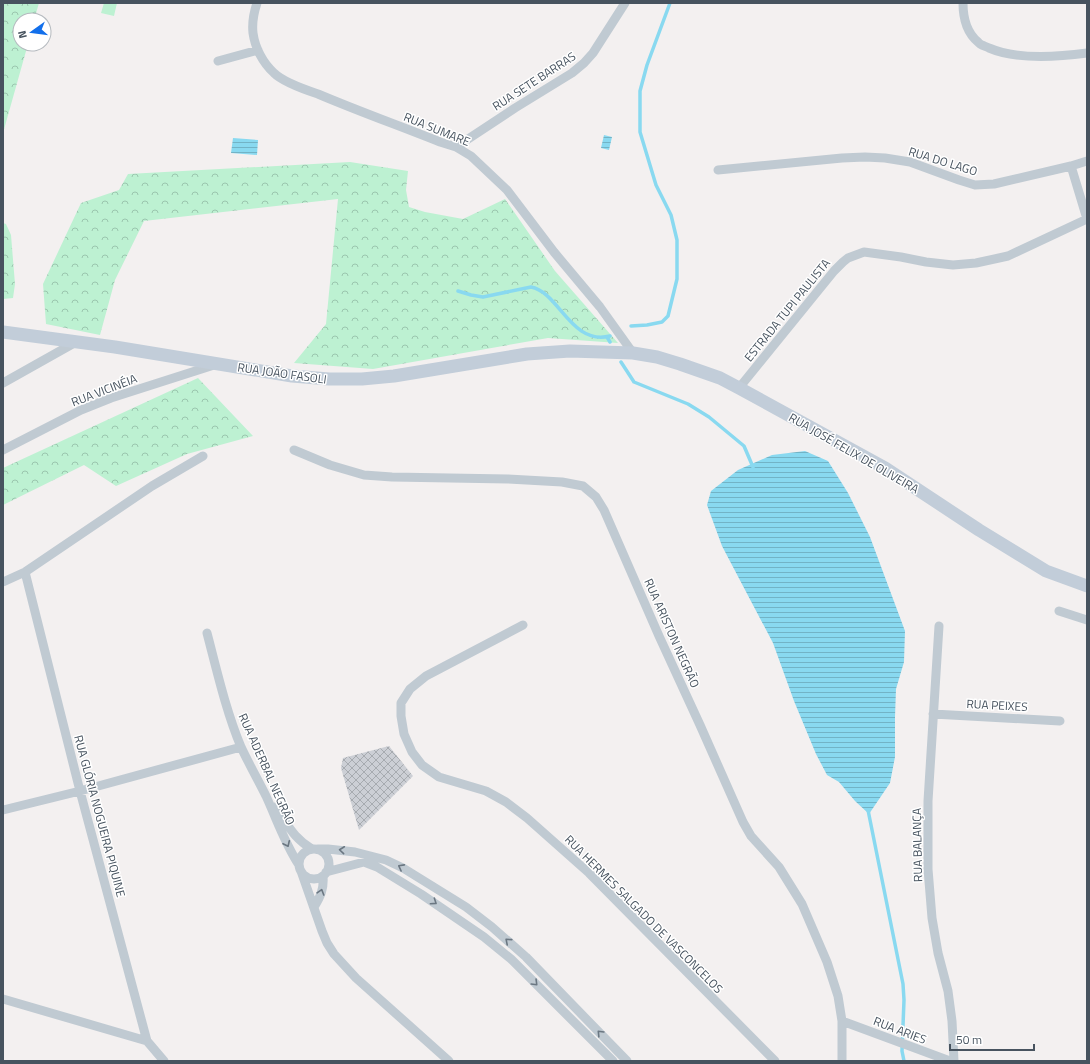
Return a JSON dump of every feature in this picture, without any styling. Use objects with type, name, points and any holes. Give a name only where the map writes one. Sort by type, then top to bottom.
[{"type":"main road","name":"RUA JOÃO FASOLI","points":[[3,332],[77,341],[292,376],[329,379],[362,379],[394,376],[527,354],[570,351],[633,352]]},
{"type":"main road","name":"RUA JOSÉ FELIX DE OLIVEIRA","points":[[633,352],[658,357],[720,378],[885,468],[979,530],[1046,571],[1087,586]]},
{"type":"street","name":"RUA SUMARE","points":[[257,3],[254,12],[253,33],[258,50],[264,61],[275,74],[293,84],[456,147],[471,156],[507,190],[554,252],[600,307],[633,352]]},
{"type":"street","name":"RUA SETE BARRAS","points":[[456,147],[584,64],[626,3]]},
{"type":"street","points":[[963,3],[963,14],[968,31],[978,43],[997,51],[1050,57],[1087,53]]},
{"type":"street","points":[[218,61],[258,50]]},
{"type":"street","name":"RUA DO LAGO","points":[[718,170],[842,158],[885,158],[910,162],[975,185],[994,184],[1071,166],[1087,160]]},
{"type":"street","points":[[1071,166],[1087,219]]},
{"type":"street","name":"ESTRADA TUPI PAULISTA","points":[[739,388],[834,271],[848,258],[864,252],[953,265],[976,263],[1008,256],[1087,219]]},
{"type":"street","points":[[3,383],[77,341]]},
{"type":"street","name":"RUA VICINÉIA","points":[[3,450],[81,410],[124,394],[218,364]]},
{"type":"street","name":"RUA ARISTON NEGRÃO","points":[[294,450],[330,465],[364,475],[562,482],[583,486],[596,497],[604,510],[658,636],[700,725],[743,822],[751,836],[778,867],[802,904],[827,962],[838,996],[842,1021],[842,1061]]},
{"type":"street","points":[[3,582],[25,572],[152,486],[203,456]]},
{"type":"street","name":"RUA GLÓRIA NOGUEIRA PIQUINE","points":[[25,572],[80,791],[147,1041],[164,1061]]},
{"type":"street","points":[[1059,611],[1087,620]]},
{"type":"street","name":"RUA HERMES SALGADO DE VASCONCELOS","points":[[523,625],[426,676],[410,689],[401,703],[400,716],[404,734],[412,752],[422,765],[439,777],[486,792],[506,802],[527,818],[589,874],[775,1061]]},
{"type":"street","name":"RUA BALANÇA","points":[[939,626],[928,801],[928,869],[932,918],[938,953],[948,992],[952,1021],[954,1061]]},
{"type":"street","name":"RUA ADERBAL NEGRÃO","points":[[207,633],[221,685],[241,747],[300,868],[327,943],[334,954],[356,978],[449,1061]]},
{"type":"street","name":"RUA PEIXES","points":[[933,714],[1060,721]]},
{"type":"street","points":[[3,810],[80,791],[241,747]]},
{"type":"street","points":[[266,796],[295,836],[302,843],[322,851],[328,859],[329,863],[324,874],[323,892],[314,907]]},
{"type":"street","points":[[613,1061],[511,959],[484,937],[421,894],[377,867],[364,862],[324,874],[319,878],[310,878],[307,877],[300,868],[300,860],[302,855],[306,851],[315,849],[340,850],[366,854],[386,860],[427,882],[466,907],[510,942],[627,1061]]},
{"type":"street","points":[[421,894],[427,882]]},
{"type":"street","points":[[3,999],[147,1041]]},
{"type":"street","name":"RUA ARIES","points":[[842,1021],[950,1061]]},
{"type":"green space","points":[[3,3],[39,3],[36,12],[12,12],[12,52],[26,52],[3,133]]},
{"type":"green space","points":[[104,3],[117,3],[114,16],[101,13]]},
{"type":"green space","points":[[350,162],[408,171],[406,190],[409,207],[425,212],[463,219],[505,199],[555,271],[618,343],[548,338],[373,369],[294,363],[326,324],[338,199],[144,221],[115,280],[100,335],[46,324],[43,284],[81,203],[119,190],[128,174]]},
{"type":"green space","points":[[3,223],[6,224],[11,235],[15,284],[13,298],[3,299]]},
{"type":"green space","points":[[198,378],[253,436],[187,454],[116,486],[84,465],[3,505],[3,468]]},
{"type":"water","points":[[604,135],[612,137],[609,150],[601,148]]},
{"type":"water","points":[[233,138],[258,140],[257,155],[231,153]]},
{"type":"water","points":[[805,451],[828,461],[848,493],[870,537],[905,631],[904,662],[896,689],[895,757],[890,783],[869,814],[855,801],[839,782],[827,775],[816,754],[794,701],[773,643],[722,546],[707,505],[711,491],[738,470],[772,455]]},
{"type":"building","points":[[389,746],[413,776],[359,830],[341,768],[343,758]]},
{"type":"waterway","points":[[631,326],[662,322],[668,316],[677,279],[677,240],[671,215],[656,185],[640,132],[640,91],[647,65],[670,3]]},
{"type":"waterway","points":[[458,291],[483,297],[531,287],[541,291],[550,298],[566,317],[585,333],[597,337],[610,336]]},
{"type":"waterway","points":[[607,337],[610,342]]},
{"type":"waterway","points":[[621,362],[634,382],[688,404],[709,417],[744,446],[753,467]]},
{"type":"waterway","points":[[868,810],[903,984],[904,1000],[902,1051],[904,1061]]}]
